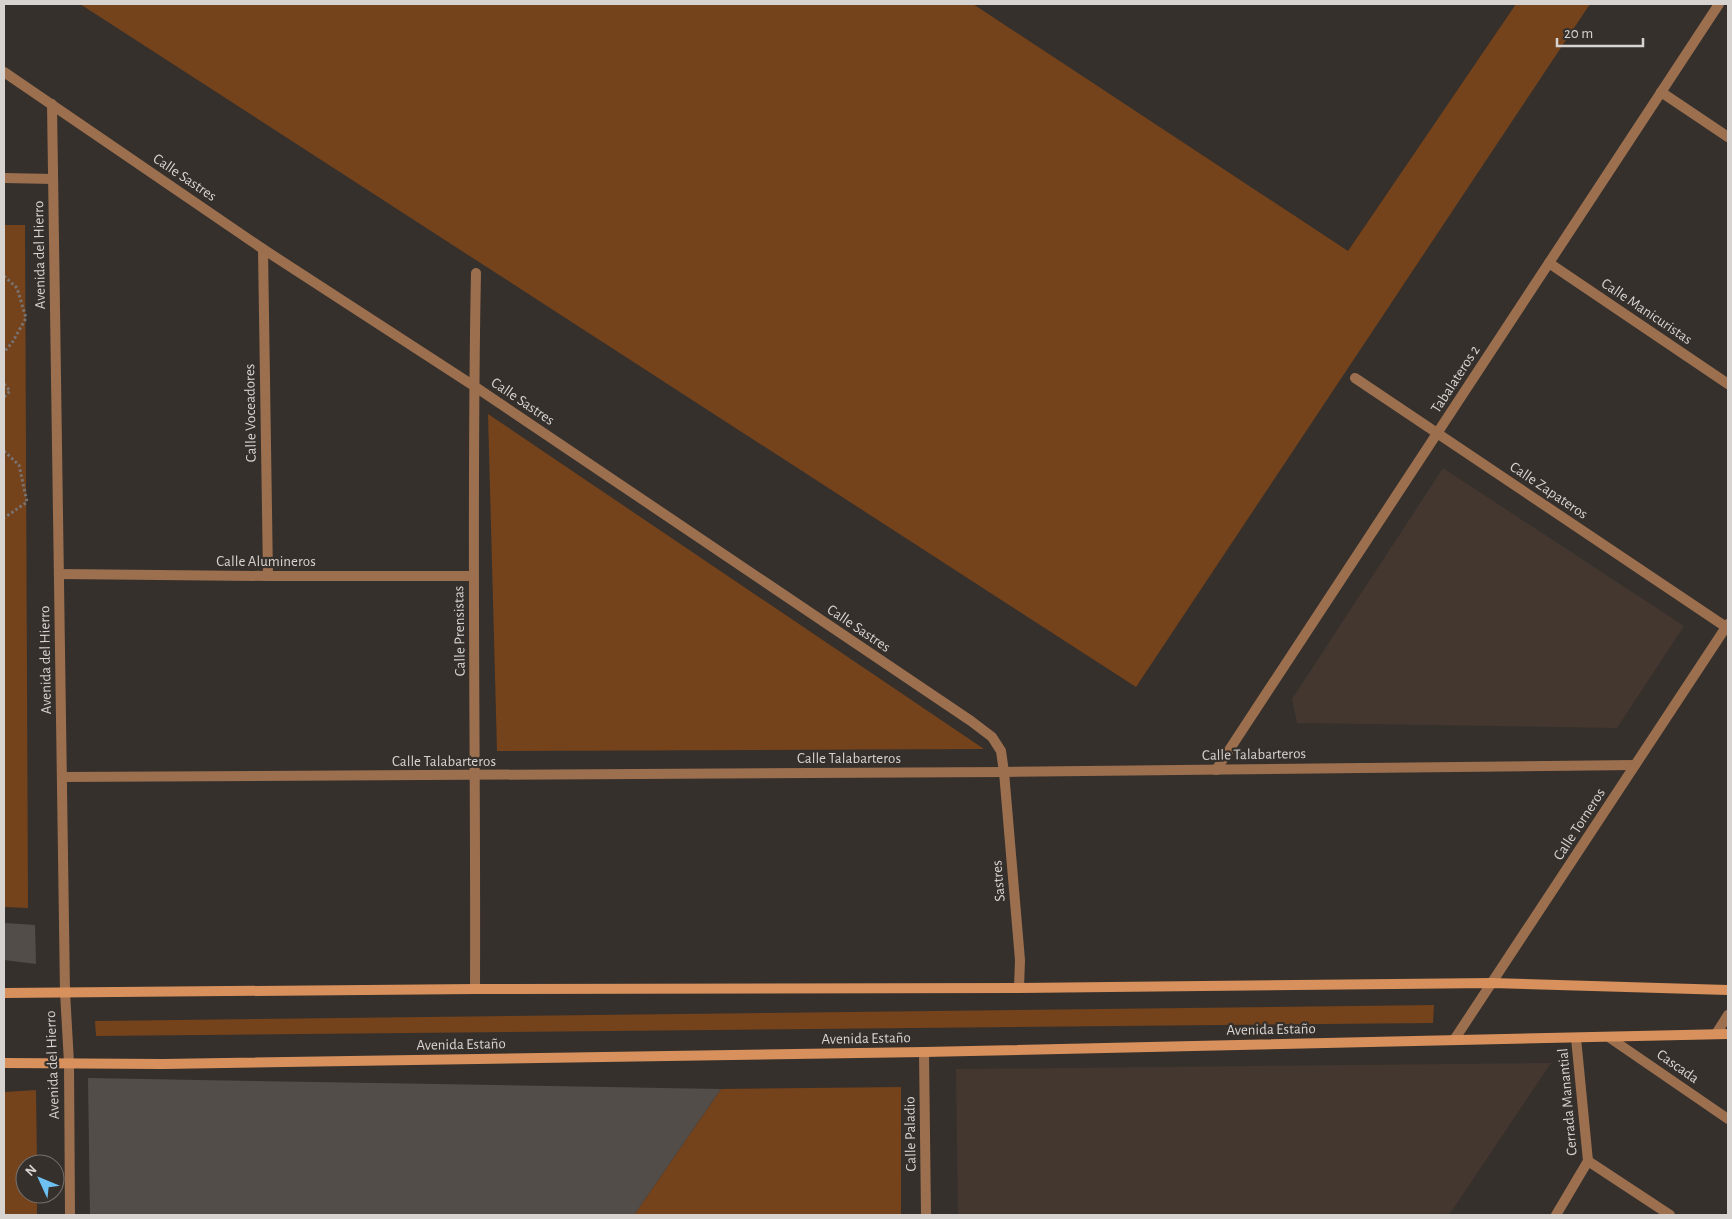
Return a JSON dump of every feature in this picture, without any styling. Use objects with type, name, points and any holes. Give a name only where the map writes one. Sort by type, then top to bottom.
[{"type":"main road","points":[[4,993],[475,989],[1019,988],[1492,983],[1728,990]]},
{"type":"main road","name":"Avenida Estaño","points":[[4,1063],[163,1064],[924,1052],[1728,1034]]},
{"type":"street","name":"Tabalateros 2","points":[[1216,770],[1719,4]]},
{"type":"street","name":"Calle Sastres","points":[[4,72],[263,249],[474,386],[971,721],[992,737],[1001,751],[1004,772]]},
{"type":"street","points":[[1660,92],[1728,137]]},
{"type":"street","name":"Avenida del Hierro","points":[[52,104],[70,1215]]},
{"type":"street","points":[[4,178],[53,179]]},
{"type":"street","name":"Calle Voceadores","points":[[263,249],[268,576]]},
{"type":"street","name":"Calle Manicuristas","points":[[1549,263],[1728,384]]},
{"type":"street","name":"Calle Prensistas","points":[[475,989],[476,776],[473,576],[476,272]]},
{"type":"street","name":"Calle Zapateros","points":[[1355,378],[1727,626]]},
{"type":"street","name":"Calle Alumineros","points":[[59,574],[473,576]]},
{"type":"street","name":"Calle Torneros","points":[[1454,1040],[1727,626]]},
{"type":"street","name":"Calle Talabarteros","points":[[62,777],[1004,772],[1636,765]]},
{"type":"street","name":"Sastres","points":[[1004,772],[1020,960],[1019,988]]},
{"type":"street","points":[[1716,1034],[1728,1016]]},
{"type":"street","name":"Cerrada Manantial","points":[[1556,1215],[1588,1161],[1576,1038]]},
{"type":"street","name":"Cascada","points":[[1610,1038],[1728,1119]]},
{"type":"street","name":"Calle Paladio","points":[[924,1052],[926,1215]]},
{"type":"street","points":[[1588,1161],[1670,1215]]},
{"type":"path","points":[[4,276],[17,288],[26,318],[12,343],[4,352]]},
{"type":"path","points":[[4,384],[10,391],[4,397]]},
{"type":"path","points":[[4,451],[18,465],[27,502],[4,518]]},
{"type":"shaded area","points":[[80,4],[973,4],[1348,251],[1516,4],[1590,4],[1136,687]]},
{"type":"shaded area","points":[[4,225],[25,225],[28,908],[4,907]]},
{"type":"shaded area","points":[[488,414],[984,749],[497,751]]},
{"type":"shaded area","points":[[1443,468],[1684,626],[1617,728],[1297,723],[1292,699]]},
{"type":"shaded area","points":[[1434,1005],[1433,1023],[96,1036],[95,1021]]},
{"type":"shaded area","points":[[1551,1063],[1449,1215],[958,1215],[956,1069]]},
{"type":"shaded area","points":[[901,1087],[901,1215],[634,1215],[721,1089]]},
{"type":"shaded area","points":[[36,1090],[37,1154],[15,1154],[15,1204],[37,1204],[37,1215],[4,1215],[4,1092]]},
{"type":"building","points":[[4,923],[35,925],[36,964],[4,960]]},
{"type":"building","points":[[88,1078],[721,1089],[634,1215],[90,1215]]}]
